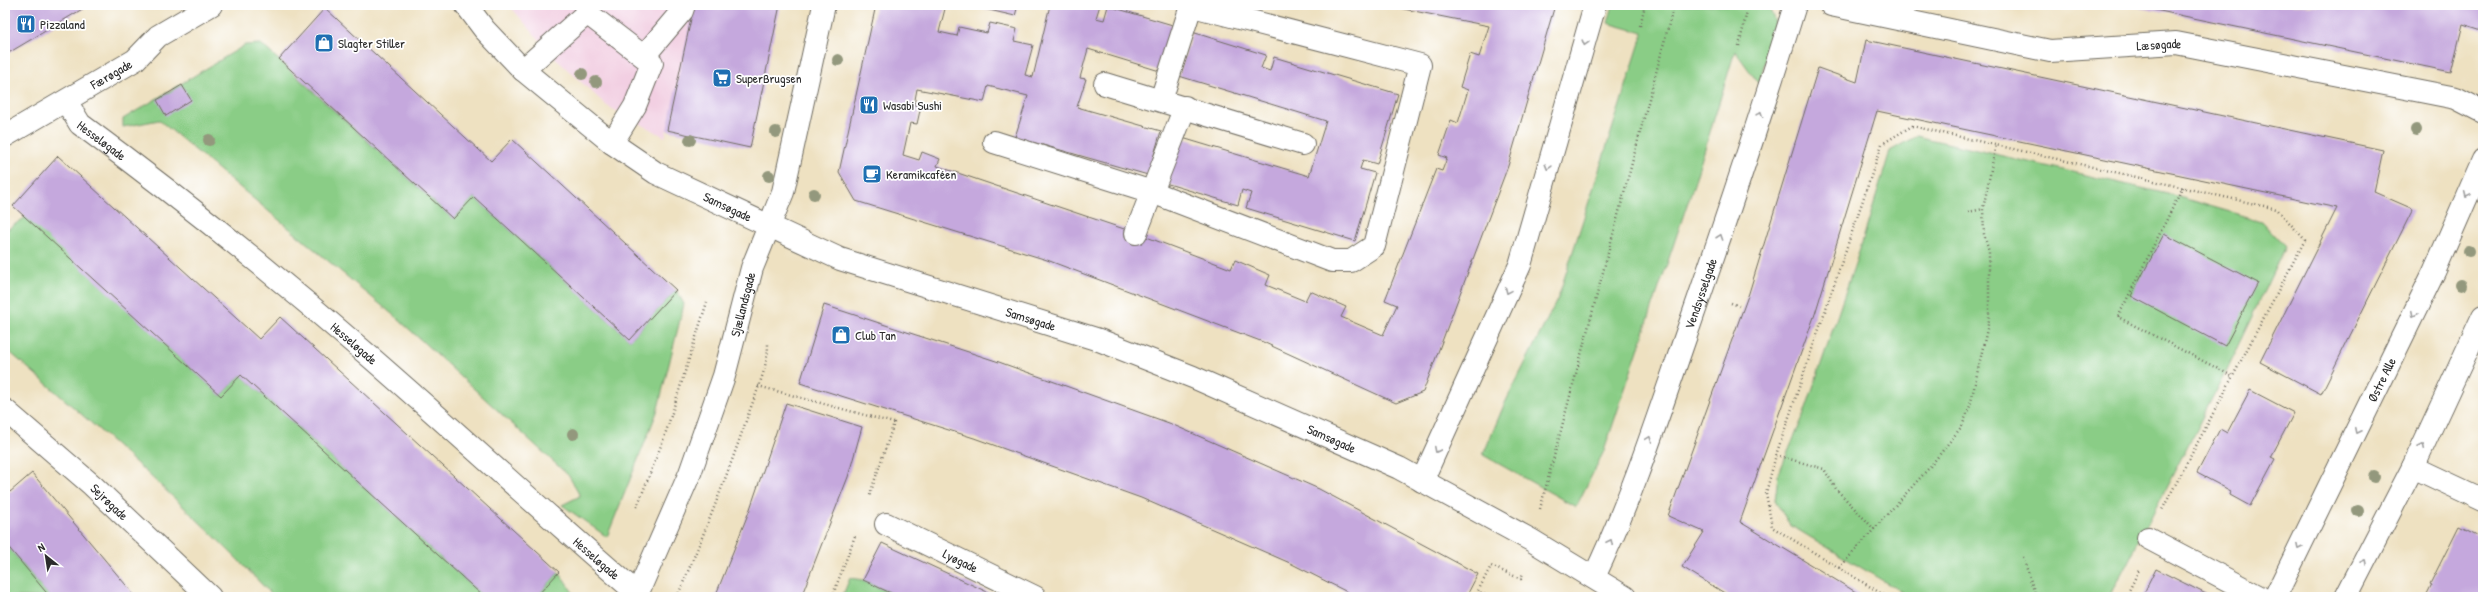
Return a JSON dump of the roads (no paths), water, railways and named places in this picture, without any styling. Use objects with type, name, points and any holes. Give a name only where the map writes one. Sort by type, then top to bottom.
[{"type":"street","name":"Færøgade","points":[[5,136],[135,60],[158,36],[211,5]]},
{"type":"street","name":"Samsøgade","points":[[466,5],[484,29],[523,70],[612,143],[656,173],[768,227],[840,259],[1106,343],[1192,377],[1387,463],[1531,540],[1625,597]]},
{"type":"street","points":[[644,56],[682,12],[684,5]]},
{"type":"street","name":"Sjællandsgade","points":[[637,595],[690,473],[724,376],[752,268],[783,192],[824,5]]},
{"type":"street","points":[[994,142],[1152,192],[1332,261],[1351,261],[1374,246],[1420,65],[1190,5],[1161,100]]},
{"type":"street","points":[[1422,481],[1520,265],[1595,5]]},
{"type":"street","name":"Vendsysselgade","points":[[1594,577],[1613,537],[1659,413],[1725,222],[1794,5]]},
{"type":"street","name":"Læsøgade","points":[[1831,5],[2050,51],[2176,43],[2456,98],[2483,112]]},
{"type":"street","points":[[523,70],[588,13],[644,56],[652,63],[635,106],[612,143]]},
{"type":"street","points":[[1105,84],[1304,144]]},
{"type":"street","name":"Hesseløgade","points":[[66,101],[80,124],[245,252],[363,350],[539,509],[637,595]]},
{"type":"street","points":[[1136,233],[1185,107]]},
{"type":"street","name":"Østre Alle","points":[[2275,597],[2434,272],[2483,160]]},
{"type":"street","points":[[2346,597],[2413,467],[2483,316]]},
{"type":"street","name":"Sejrøgade","points":[[5,410],[92,485],[210,597]]},
{"type":"street","points":[[2413,467],[2483,500]]},
{"type":"street","name":"Lyøgade","points":[[886,524],[1036,597]]},
{"type":"street","points":[[2148,538],[2260,597]]},
{"type":"place","name":"Pizzaland","points":[[26,24]]},
{"type":"place","name":"Slagter Stiller","points":[[324,43]]},
{"type":"place","name":"SuperBrugsen","points":[[722,78]]},
{"type":"place","name":"Wasabi Sushi","points":[[869,105]]},
{"type":"place","name":"Keramikcaféen","points":[[872,174]]},
{"type":"place","name":"Club Tan","points":[[841,335]]}]
